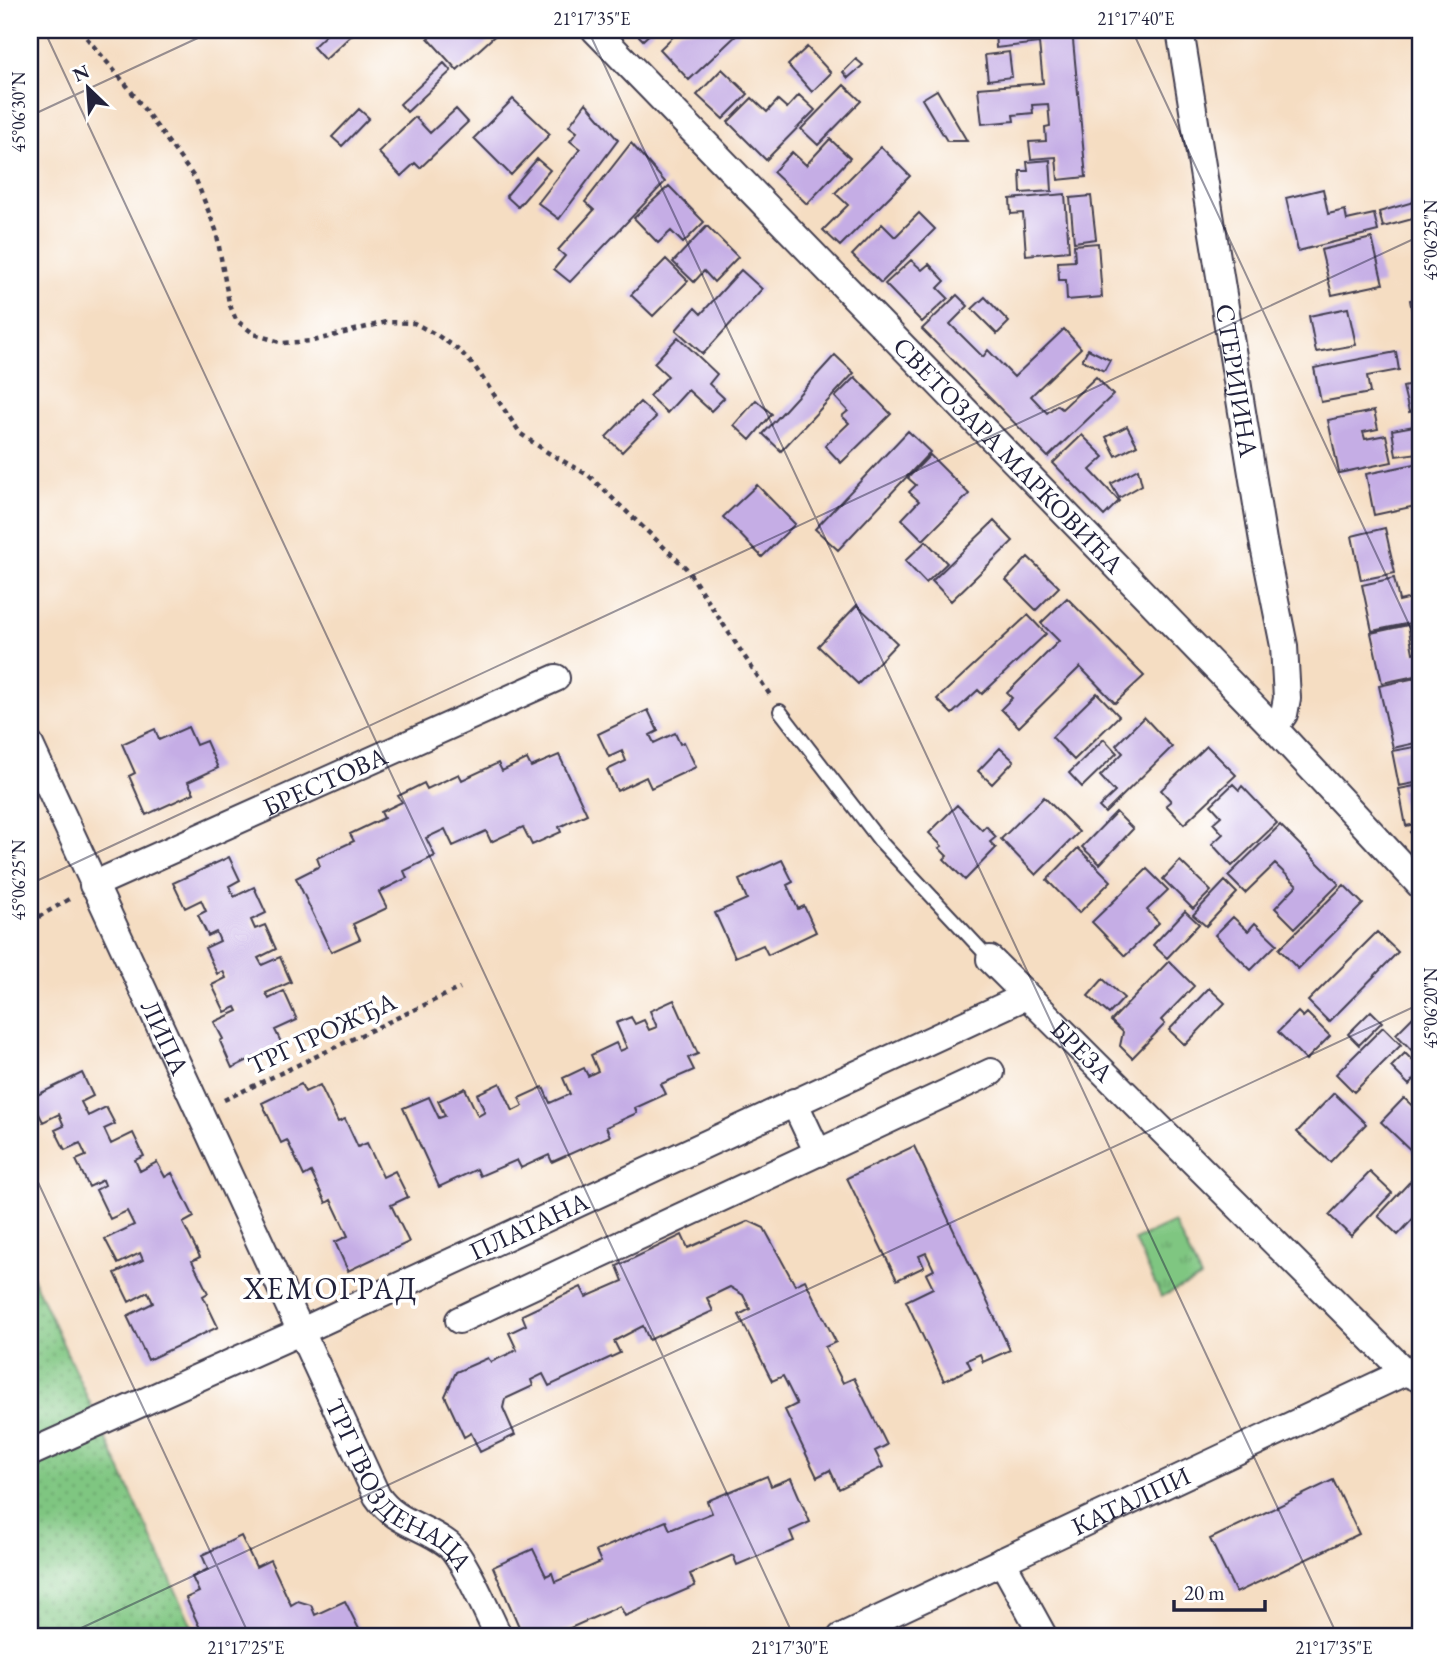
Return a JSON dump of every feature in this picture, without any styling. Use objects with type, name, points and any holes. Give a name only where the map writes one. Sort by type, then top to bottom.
[{"type":"street","name":"СВЕТОЗАРА МАРКОВИЋА","points":[[594,30],[1274,728],[1420,885]]},
{"type":"street","name":"СТЕРИЈИНА","points":[[1180,30],[1263,541],[1284,646],[1287,698],[1284,714],[1274,728]]},
{"type":"street","name":"БРЕСТОВА","points":[[93,885],[556,678]]},
{"type":"street","name":"ЛИПА","points":[[30,745],[302,1331]]},
{"type":"street","name":"БРЕЗА","points":[[990,959],[1413,1376]]},
{"type":"street","name":"ПЛАТАНА","points":[[30,1453],[302,1331],[1026,996]]},
{"type":"street","points":[[459,1320],[990,1072]]},
{"type":"street","points":[[794,1102],[818,1153]]},
{"type":"street","name":"ТРГ ГВОЗДЕНАЦА","points":[[302,1331],[377,1496],[385,1508],[398,1518],[450,1546],[460,1559],[499,1637]]},
{"type":"street","name":"КАТАЛПИ","points":[[841,1637],[1002,1561],[1413,1376]]},
{"type":"street","points":[[1002,1561],[1044,1637]]},
{"type":"lane","name":"БРЕЗА","points":[[780,711],[880,841],[990,959]]},
{"type":"path","points":[[80,30],[128,87],[196,180],[216,230],[229,303],[236,320],[254,334],[283,342],[313,341],[386,322],[414,323],[461,352],[475,367],[522,434],[588,475],[686,568],[780,711]]},
{"type":"path","points":[[30,922],[93,885]]},
{"type":"path","name":"ТРГ ГРОЖЂА","points":[[200,1112],[460,988]]},
{"type":"green space","points":[[1174,1222],[1201,1278],[1161,1297],[1135,1240]]},
{"type":"green space","points":[[30,1272],[197,1637],[30,1637]]},
{"type":"building","points":[[331,30],[357,30],[325,60],[313,47]]},
{"type":"building","points":[[436,30],[501,30],[457,70],[428,38]]},
{"type":"building","points":[[633,30],[654,30],[643,40]]},
{"type":"building","points":[[680,30],[742,30],[689,80],[660,49]]},
{"type":"building","points":[[1072,30],[1086,177],[1058,180],[1056,157],[1031,159],[1029,142],[1046,141],[1045,127],[1050,126],[1048,104],[1032,105],[1033,113],[1013,115],[1014,121],[982,124],[978,88],[1043,83],[1039,43],[996,48],[995,31]]},
{"type":"building","points":[[807,47],[831,73],[812,92],[788,65]]},
{"type":"building","points":[[1009,52],[1012,77],[988,80],[985,55]]},
{"type":"building","points":[[856,59],[863,65],[848,78],[843,72]]},
{"type":"building","points":[[444,63],[451,71],[407,112],[400,104]]},
{"type":"building","points":[[722,69],[748,94],[723,119],[697,95]]},
{"type":"building","points":[[844,85],[861,101],[818,145],[801,129]]},
{"type":"building","points":[[937,90],[967,141],[947,141],[922,99]]},
{"type":"building","points":[[799,95],[815,110],[766,160],[728,122],[752,98],[767,112],[778,100],[787,108]]},
{"type":"building","points":[[513,99],[550,134],[511,175],[474,138]]},
{"type":"building","points":[[586,103],[618,140],[559,219],[538,203],[580,149],[570,141],[577,132],[569,126]]},
{"type":"building","points":[[359,109],[369,118],[342,146],[332,137]]},
{"type":"building","points":[[456,109],[468,122],[420,168],[415,163],[401,176],[378,152],[415,117],[430,133]]},
{"type":"building","points":[[830,139],[850,158],[807,204],[773,172],[792,152],[806,165]]},
{"type":"building","points":[[631,143],[665,182],[570,282],[554,269],[565,256],[558,250],[594,210],[585,202]]},
{"type":"building","points":[[881,147],[910,176],[840,246],[823,230],[848,205],[835,193]]},
{"type":"building","points":[[537,159],[550,170],[518,207],[506,196]]},
{"type":"building","points":[[1050,160],[1052,191],[1021,193],[1020,171],[1028,171],[1027,162]]},
{"type":"building","points":[[669,186],[704,222],[683,243],[671,231],[658,243],[634,218]]},
{"type":"building","points":[[1323,189],[1328,214],[1345,210],[1347,220],[1374,214],[1378,231],[1298,251],[1286,198]]},
{"type":"building","points":[[1065,194],[1069,251],[1026,255],[1023,213],[1011,214],[1010,199]]},
{"type":"building","points":[[1091,196],[1096,239],[1074,242],[1070,198]]},
{"type":"building","points":[[1420,200],[1420,217],[1383,227],[1379,212]]},
{"type":"building","points":[[919,213],[935,229],[881,283],[852,255],[882,224],[895,237]]},
{"type":"building","points":[[707,226],[738,257],[714,282],[704,271],[694,282],[673,262]]},
{"type":"building","points":[[1372,238],[1383,284],[1332,295],[1321,250]]},
{"type":"building","points":[[1098,243],[1102,297],[1067,300],[1066,280],[1059,280],[1058,262],[1075,261],[1074,245]]},
{"type":"building","points":[[666,259],[688,281],[653,316],[631,295]]},
{"type":"building","points":[[911,260],[922,270],[929,264],[945,281],[938,288],[948,298],[922,322],[885,284]]},
{"type":"building","points":[[741,270],[762,289],[703,354],[676,330],[695,308],[701,314]]},
{"type":"building","points":[[957,295],[968,306],[950,324],[983,357],[988,350],[1014,377],[1064,329],[1081,348],[1031,396],[1047,413],[1057,405],[1062,409],[1096,377],[1113,395],[1048,457],[922,329]]},
{"type":"building","points":[[985,297],[1009,322],[997,334],[972,309]]},
{"type":"building","points":[[1420,298],[1420,349],[1419,349],[1410,300]]},
{"type":"building","points":[[1348,308],[1356,345],[1316,352],[1309,316]]},
{"type":"building","points":[[678,337],[717,374],[709,384],[724,398],[711,411],[688,390],[667,413],[649,396],[668,376],[654,363]]},
{"type":"building","points":[[1088,349],[1110,360],[1104,371],[1082,360]]},
{"type":"building","points":[[1396,352],[1399,370],[1367,376],[1370,393],[1321,402],[1314,368]]},
{"type":"building","points":[[835,355],[854,373],[781,451],[763,434]]},
{"type":"building","points":[[855,377],[891,414],[841,463],[825,446],[849,423],[842,416],[848,411],[835,397]]},
{"type":"building","points":[[1420,383],[1420,410],[1409,412],[1403,387]]},
{"type":"building","points":[[756,400],[772,414],[750,440],[734,425]]},
{"type":"building","points":[[640,402],[656,417],[622,452],[606,437]]},
{"type":"building","points":[[1374,411],[1378,429],[1363,432],[1365,439],[1386,435],[1392,462],[1339,473],[1328,420]]},
{"type":"building","points":[[1127,426],[1137,445],[1116,456],[1106,437]]},
{"type":"building","points":[[1414,426],[1419,453],[1396,456],[1392,430]]},
{"type":"building","points":[[908,431],[930,452],[838,550],[815,529]]},
{"type":"building","points":[[1082,435],[1104,457],[1090,470],[1119,501],[1104,516],[1053,463]]},
{"type":"building","points":[[930,455],[969,494],[923,540],[902,519],[919,501],[909,492],[916,485],[908,478]]},
{"type":"building","points":[[1415,464],[1420,483],[1420,505],[1374,515],[1366,474]]},
{"type":"building","points":[[1138,469],[1142,485],[1119,498],[1111,484]]},
{"type":"building","points":[[757,485],[795,524],[762,557],[723,517]]},
{"type":"building","points":[[994,521],[1013,541],[951,601],[932,581]]},
{"type":"building","points":[[1385,528],[1395,573],[1361,580],[1352,536]]},
{"type":"building","points":[[926,541],[947,563],[926,583],[905,561]]},
{"type":"building","points":[[1028,557],[1059,587],[1036,610],[1006,580]]},
{"type":"building","points":[[1394,578],[1399,601],[1420,596],[1420,621],[1372,631],[1362,585]]},
{"type":"building","points":[[1067,598],[1144,676],[1115,703],[1080,667],[1019,727],[1001,709],[1012,698],[1007,693],[1059,641],[1041,623]]},
{"type":"building","points":[[857,605],[897,643],[858,684],[818,646]]},
{"type":"building","points":[[1028,615],[1046,634],[982,694],[978,690],[952,714],[937,699]]},
{"type":"building","points":[[1408,625],[1413,653],[1420,651],[1420,675],[1382,683],[1371,633]]},
{"type":"building","points":[[1420,677],[1420,742],[1393,748],[1379,686]]},
{"type":"building","points":[[1097,693],[1119,716],[1074,760],[1052,737]]},
{"type":"building","points":[[648,710],[658,731],[650,735],[654,743],[675,733],[680,744],[684,742],[696,767],[651,788],[646,777],[617,791],[607,770],[626,761],[622,751],[609,757],[598,734]]},
{"type":"building","points":[[1144,717],[1172,747],[1105,813],[1099,807],[1115,792],[1100,776],[1123,753],[1116,745]]},
{"type":"building","points":[[188,727],[196,745],[206,741],[218,768],[188,782],[194,793],[146,815],[129,776],[135,773],[122,744],[155,729],[159,740]]},
{"type":"building","points":[[1104,739],[1117,753],[1082,787],[1069,773]]},
{"type":"building","points":[[1207,746],[1236,775],[1184,824],[1166,805],[1171,801],[1161,790]]},
{"type":"building","points":[[1420,746],[1420,782],[1399,786],[1392,751]]},
{"type":"building","points":[[1000,748],[1014,761],[992,784],[978,771]]},
{"type":"building","points":[[559,755],[587,814],[559,827],[561,832],[532,845],[523,827],[491,842],[486,831],[453,846],[445,829],[426,838],[435,856],[404,871],[407,878],[379,892],[387,908],[353,924],[360,939],[331,952],[296,878],[320,866],[317,858],[354,841],[350,834],[384,818],[381,812],[402,802],[398,796],[424,783],[427,789],[459,774],[462,780],[498,763],[502,771],[527,759],[531,767]]},
{"type":"building","points":[[1233,784],[1239,790],[1242,786],[1277,823],[1232,866],[1212,844],[1223,834],[1213,823],[1221,816],[1211,805]]},
{"type":"building","points":[[1420,785],[1420,823],[1406,826],[1399,789]]},
{"type":"building","points":[[1044,797],[1079,832],[1036,875],[1001,839]]},
{"type":"building","points":[[957,805],[982,830],[986,826],[996,837],[990,842],[996,848],[965,880],[944,859],[947,856],[939,848],[942,846],[929,833]]},
{"type":"building","points":[[1116,812],[1133,829],[1100,864],[1082,847]]},
{"type":"building","points":[[1280,825],[1339,884],[1295,928],[1275,908],[1297,885],[1275,864],[1245,893],[1228,876]]},
{"type":"building","points":[[1417,826],[1420,829],[1420,843],[1410,832]]},
{"type":"building","points":[[1078,848],[1111,881],[1079,913],[1047,880]]},
{"type":"building","points":[[229,857],[240,880],[229,886],[234,897],[254,887],[266,913],[251,920],[255,929],[265,925],[276,949],[258,958],[262,965],[280,957],[291,982],[266,993],[269,999],[284,991],[297,1020],[275,1030],[282,1044],[232,1068],[220,1041],[223,1039],[214,1022],[238,1011],[236,1007],[225,1012],[212,985],[226,978],[223,971],[217,974],[205,948],[220,941],[216,932],[208,936],[198,915],[206,911],[201,900],[185,908],[173,883]]},
{"type":"building","points":[[782,860],[793,882],[787,885],[798,909],[804,906],[816,932],[768,955],[763,945],[735,957],[715,913],[747,899],[739,880]]},
{"type":"building","points":[[1180,861],[1211,891],[1193,909],[1163,879]]},
{"type":"building","points":[[1147,869],[1168,890],[1147,910],[1159,923],[1125,956],[1092,922]]},
{"type":"building","points":[[1225,881],[1237,893],[1206,926],[1193,915]]},
{"type":"building","points":[[1344,885],[1363,904],[1298,969],[1279,949]]},
{"type":"building","points":[[1185,911],[1199,924],[1167,958],[1153,945]]},
{"type":"building","points":[[1233,917],[1248,931],[1255,923],[1277,944],[1251,970],[1215,935]]},
{"type":"building","points":[[1377,932],[1398,952],[1329,1022],[1308,1001]]},
{"type":"building","points":[[1169,961],[1194,986],[1161,1020],[1165,1024],[1132,1058],[1120,1046],[1123,1032],[1111,1021]]},
{"type":"building","points":[[1103,979],[1124,998],[1109,1014],[1088,996]]},
{"type":"building","points":[[1209,988],[1225,1003],[1185,1045],[1169,1030]]},
{"type":"building","points":[[674,1000],[698,1054],[688,1058],[694,1070],[661,1084],[666,1094],[635,1108],[637,1113],[606,1127],[610,1136],[552,1162],[549,1155],[521,1168],[517,1160],[480,1176],[477,1169],[439,1187],[403,1108],[429,1097],[439,1118],[445,1116],[438,1101],[465,1088],[478,1116],[485,1112],[477,1094],[500,1083],[513,1111],[523,1106],[519,1098],[543,1087],[550,1103],[570,1094],[563,1078],[584,1068],[588,1076],[598,1071],[591,1055],[616,1043],[620,1051],[627,1048],[616,1023],[631,1017],[635,1024],[644,1020],[649,1030],[657,1027],[650,1011]]},
{"type":"building","points":[[1420,1010],[1420,1059],[1396,1034]]},
{"type":"building","points":[[1371,1011],[1382,1022],[1359,1045],[1348,1034]]},
{"type":"building","points":[[1298,1012],[1303,1017],[1307,1013],[1330,1036],[1306,1060],[1278,1032]]},
{"type":"building","points":[[1383,1027],[1401,1045],[1354,1092],[1336,1074]]},
{"type":"building","points":[[1405,1053],[1420,1068],[1420,1073],[1409,1085],[1391,1067]]},
{"type":"building","points":[[82,1073],[93,1096],[81,1102],[88,1116],[106,1107],[115,1124],[104,1129],[111,1144],[133,1133],[144,1156],[135,1160],[140,1171],[157,1162],[165,1177],[172,1173],[194,1217],[183,1223],[200,1257],[192,1261],[208,1293],[203,1296],[218,1327],[148,1360],[127,1316],[153,1303],[148,1292],[129,1302],[115,1273],[143,1260],[140,1253],[118,1264],[105,1239],[134,1225],[127,1211],[110,1219],[96,1190],[105,1185],[103,1180],[89,1187],[76,1160],[86,1156],[80,1143],[65,1150],[55,1130],[64,1126],[59,1114],[43,1122],[31,1098]]},
{"type":"building","points":[[301,1084],[305,1092],[320,1085],[338,1122],[345,1119],[358,1147],[367,1143],[383,1177],[395,1171],[408,1197],[391,1205],[409,1242],[348,1271],[335,1242],[348,1236],[331,1200],[326,1203],[311,1172],[304,1176],[287,1140],[281,1143],[262,1103]]},
{"type":"building","points":[[1334,1093],[1366,1124],[1330,1162],[1297,1132]]},
{"type":"building","points":[[1404,1098],[1420,1113],[1420,1151],[1416,1155],[1381,1122]]},
{"type":"building","points":[[914,1146],[1010,1350],[983,1362],[980,1354],[967,1360],[971,1368],[944,1381],[906,1301],[933,1288],[926,1274],[934,1270],[926,1253],[919,1256],[924,1267],[897,1280],[847,1178]]},
{"type":"building","points":[[1370,1172],[1392,1193],[1351,1236],[1329,1215]]},
{"type":"building","points":[[1418,1173],[1420,1211],[1398,1235],[1378,1216]]},
{"type":"building","points":[[749,1221],[764,1228],[795,1285],[805,1280],[836,1342],[825,1347],[843,1383],[854,1378],[887,1445],[875,1451],[883,1467],[839,1489],[830,1470],[817,1477],[785,1410],[797,1404],[783,1376],[772,1381],[739,1315],[750,1309],[743,1295],[730,1287],[707,1298],[713,1311],[649,1340],[643,1326],[614,1341],[620,1353],[549,1386],[543,1374],[531,1380],[533,1386],[505,1399],[503,1408],[515,1435],[480,1452],[471,1433],[464,1437],[445,1396],[456,1372],[488,1358],[491,1362],[517,1350],[509,1333],[526,1325],[522,1315],[581,1287],[586,1297],[623,1281],[617,1266],[682,1235],[688,1248]]},
{"type":"building","points":[[767,1476],[771,1486],[791,1478],[810,1522],[790,1531],[794,1541],[737,1565],[733,1555],[690,1574],[695,1586],[625,1616],[620,1606],[550,1637],[537,1637],[520,1629],[493,1567],[533,1549],[546,1576],[552,1573],[555,1582],[601,1562],[596,1551],[666,1521],[670,1530],[712,1513],[707,1501]]},
{"type":"building","points":[[1333,1480],[1359,1534],[1236,1593],[1210,1539]]},
{"type":"building","points":[[241,1536],[256,1567],[270,1560],[291,1605],[298,1601],[311,1605],[315,1615],[345,1601],[362,1635],[220,1637],[217,1632],[204,1637],[186,1598],[199,1592],[192,1577],[208,1569],[202,1555]]},
{"type":"district","name":"ХЕМОГРАД","points":[[331,1289]]}]
